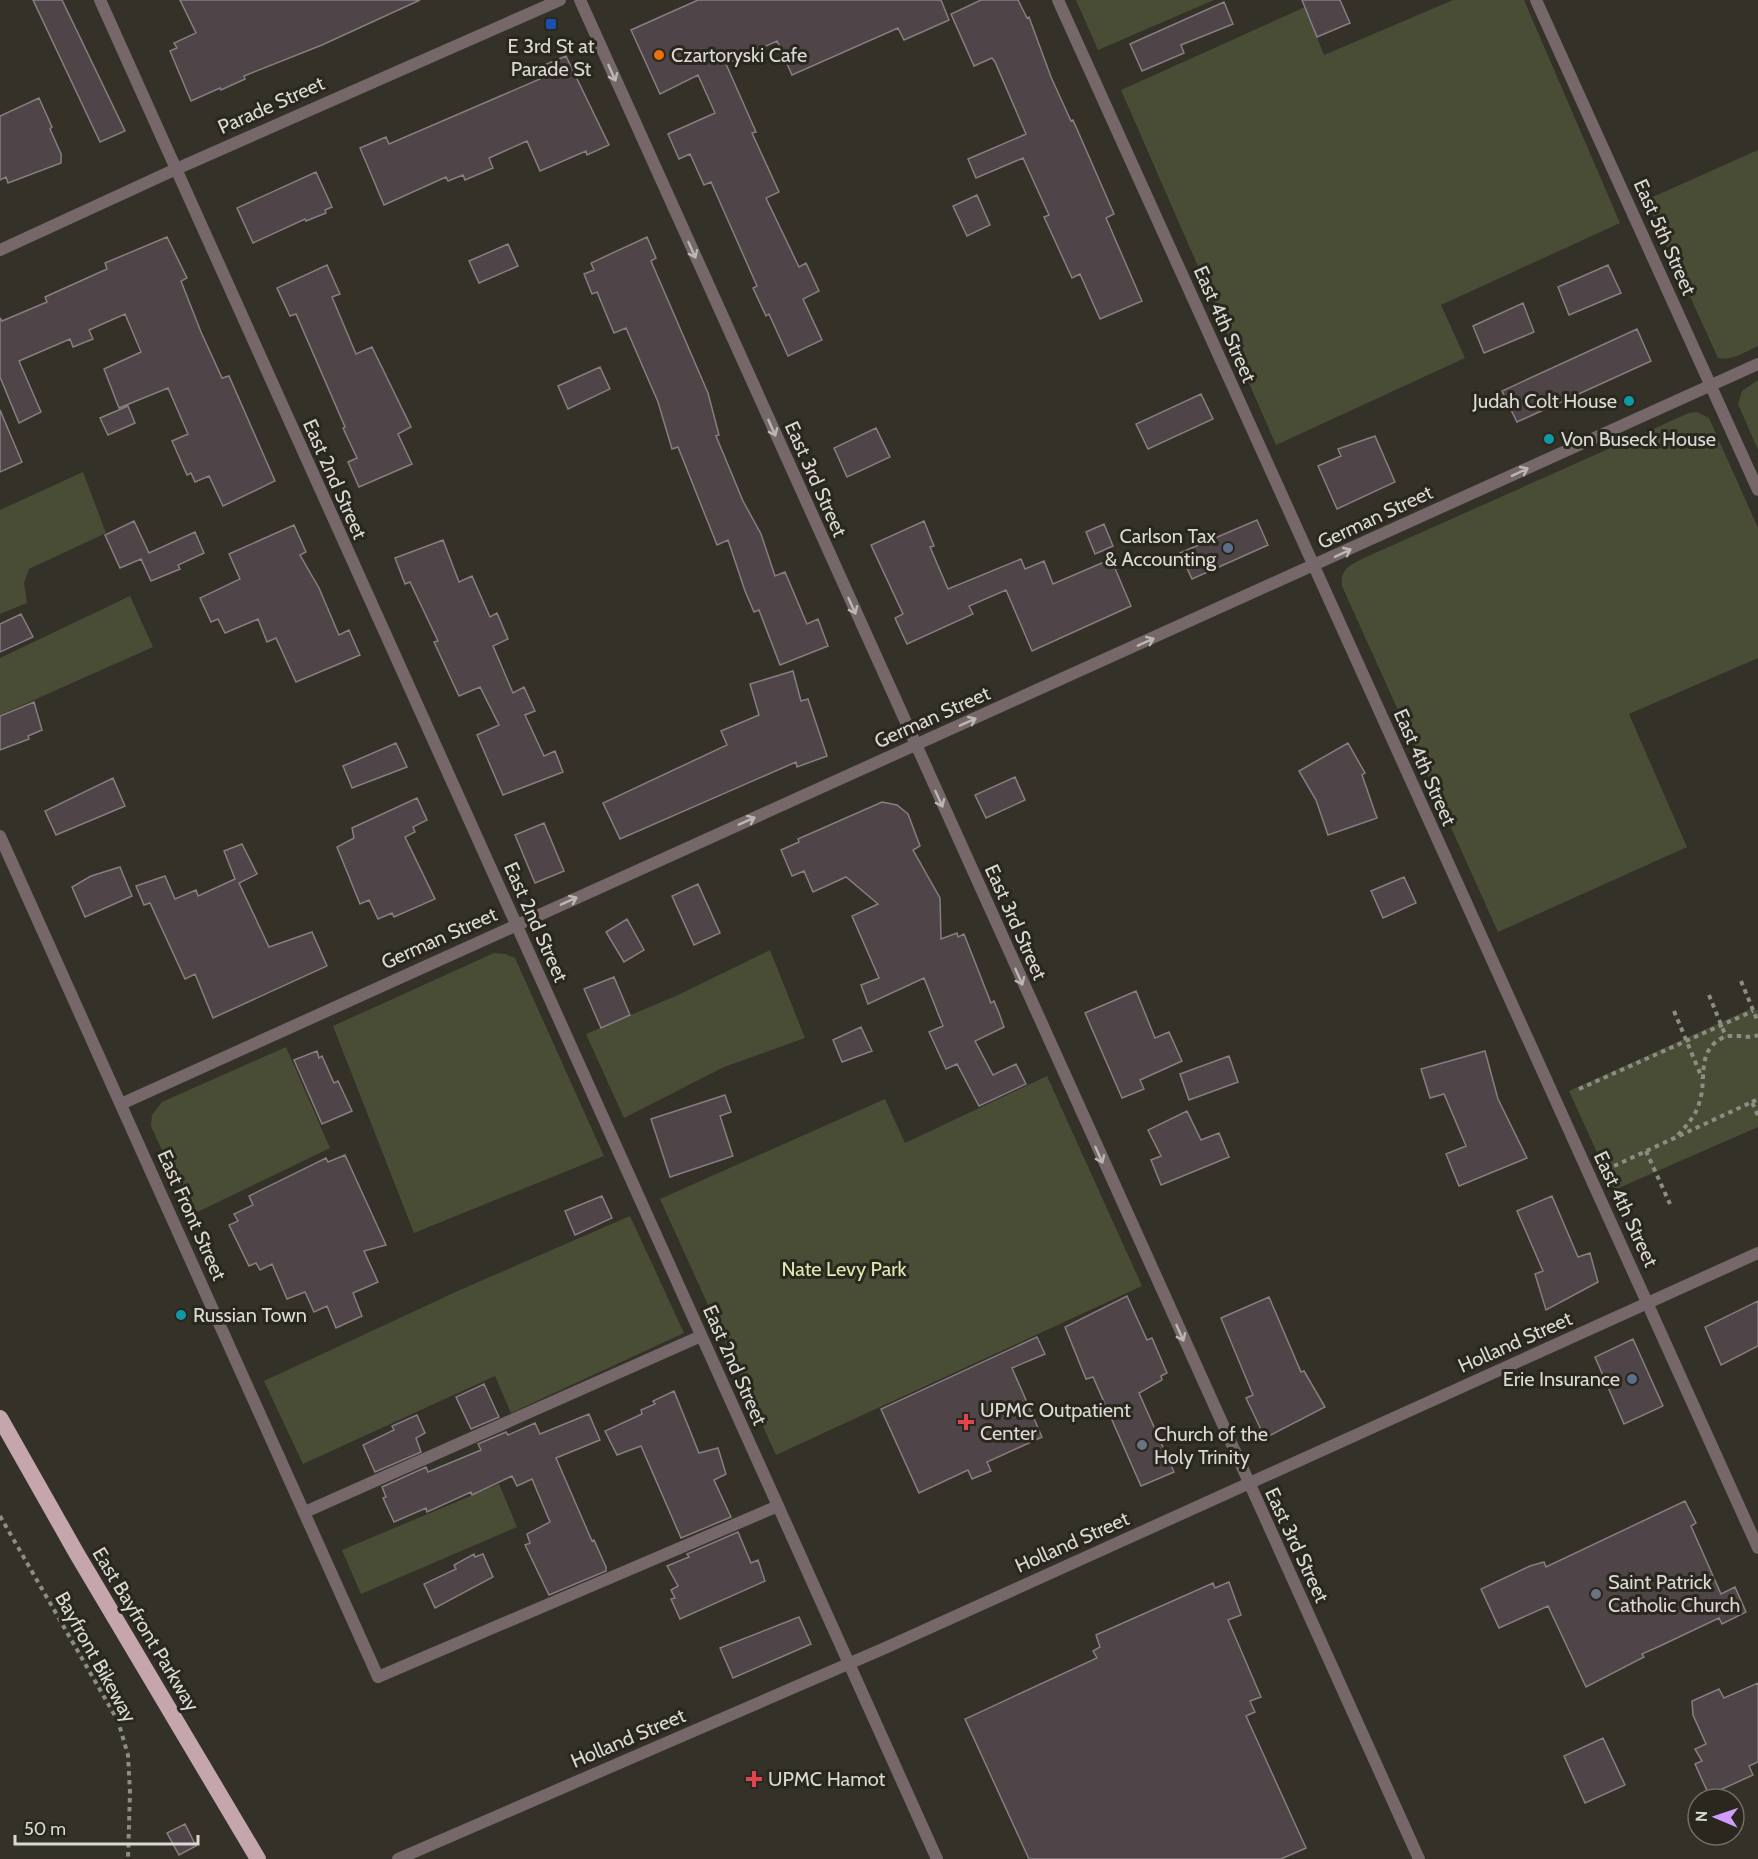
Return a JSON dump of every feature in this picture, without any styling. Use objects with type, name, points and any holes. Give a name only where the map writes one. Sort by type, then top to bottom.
[{"type":"highway","name":"East Bayfront Parkway","points":[[0,1418],[76,1554],[258,1859]]},
{"type":"street","name":"East 2nd Street","points":[[100,0],[174,170],[937,1859]]},
{"type":"street","name":"Parade Street","points":[[0,250],[174,170],[560,0]]},
{"type":"street","name":"East 3rd Street","points":[[579,0],[1419,1859]]},
{"type":"street","name":"East 4th Street","points":[[1058,0],[1758,1548]]},
{"type":"street","name":"East 5th Street","points":[[1536,0],[1758,490]]},
{"type":"street","name":"German Street","points":[[121,1104],[1758,364]]},
{"type":"street","name":"East Front Street","points":[[0,836],[378,1677],[778,1506]]},
{"type":"street","name":"Holland Street","points":[[399,1859],[849,1664],[1758,1253]]},
{"type":"street","points":[[305,1512],[701,1336]]},
{"type":"path","points":[[1741,981],[1758,1022]]},
{"type":"path","points":[[1709,995],[1726,1037]]},
{"type":"path","points":[[1674,1011],[1703,1082]]},
{"type":"path","points":[[1579,1089],[1753,1011]]},
{"type":"path","points":[[1675,1137],[1698,1108],[1705,1056],[1711,1046],[1734,1035],[1751,1038],[1758,1035]]},
{"type":"path","points":[[1614,1166],[1758,1099]]},
{"type":"path","points":[[1752,1102],[1758,1116]]},
{"type":"path","points":[[1646,1151],[1670,1204]]},
{"type":"path","name":"Bayfront Bikeway","points":[[0,1516],[118,1721],[128,1755],[130,1792],[128,1859]]},
{"type":"green space","points":[[1076,0],[1214,0],[1098,50]]},
{"type":"green space","points":[[1453,0],[1524,0],[1620,223],[1441,305],[1465,358],[1276,445],[1121,90],[1305,7],[1324,55]]},
{"type":"green space","points":[[1758,150],[1758,346],[1723,359],[1718,358],[1646,200]]},
{"type":"green space","points":[[1758,380],[1758,450],[1738,404],[1742,391]]},
{"type":"green space","points":[[1697,412],[1709,418],[1758,528],[1758,658],[1629,714],[1687,847],[1498,932],[1342,586],[1344,572],[1350,565],[1364,558],[1689,413]]},
{"type":"green space","points":[[83,472],[106,533],[29,569],[24,583],[27,603],[0,614],[0,510]]},
{"type":"green space","points":[[130,596],[153,647],[0,715],[0,658]]},
{"type":"green space","points":[[770,950],[805,1038],[724,1067],[624,1118],[586,1034],[678,995]]},
{"type":"green space","points":[[494,953],[515,958],[604,1156],[414,1233],[333,1026]]},
{"type":"green space","points":[[1750,1009],[1758,1010],[1758,1127],[1614,1190],[1569,1091]]},
{"type":"green space","points":[[286,1047],[330,1148],[191,1215],[151,1126],[152,1115],[162,1102]]},
{"type":"green space","name":"Nate Levy Park","points":[[1047,1076],[1142,1286],[776,1455],[660,1199],[885,1099],[905,1143]]},
{"type":"green space","points":[[630,1216],[684,1333],[511,1413],[495,1376],[303,1464],[264,1381],[460,1290]]},
{"type":"green space","points":[[499,1484],[517,1527],[361,1594],[342,1550]]},
{"type":"building","points":[[33,0],[62,0],[125,131],[100,142]]},
{"type":"building","points":[[180,0],[420,0],[322,45],[244,76],[245,79],[221,90],[220,88],[191,101],[170,51],[177,48],[174,43],[196,33]]},
{"type":"building","points":[[698,0],[941,0],[949,20],[904,40],[898,28],[792,75],[777,41],[726,64],[756,132],[752,133],[779,192],[766,198],[799,267],[806,263],[819,291],[803,299],[822,340],[788,356],[769,314],[766,316],[753,288],[757,286],[711,182],[704,185],[690,154],[679,159],[668,134],[715,113],[698,75],[660,94],[631,30]]},
{"type":"building","points":[[981,0],[1018,0],[1027,18],[1029,17],[1051,77],[1071,121],[1073,120],[1114,214],[1106,218],[1142,301],[1100,319],[1080,274],[1072,278],[1044,217],[1049,215],[1023,158],[976,178],[968,159],[1026,134],[995,62],[992,58],[974,66],[951,14]]},
{"type":"building","points":[[1302,0],[1340,0],[1350,23],[1317,37]]},
{"type":"building","points":[[1224,2],[1233,24],[1181,45],[1184,53],[1142,71],[1130,44]]},
{"type":"building","points":[[566,56],[609,145],[587,155],[586,151],[540,171],[527,141],[489,158],[493,168],[465,180],[463,175],[448,181],[446,177],[384,205],[360,148],[386,137],[389,144],[540,79],[535,69]]},
{"type":"building","points":[[39,98],[52,127],[50,129],[61,154],[61,163],[8,183],[6,177],[0,180],[0,116]]},
{"type":"building","points":[[316,172],[332,207],[325,210],[326,213],[306,221],[305,219],[253,243],[237,208]]},
{"type":"building","points":[[977,195],[990,225],[967,236],[953,206]]},
{"type":"building","points":[[167,237],[187,278],[181,281],[201,332],[222,378],[229,376],[275,481],[223,506],[209,476],[195,482],[191,473],[187,475],[172,441],[188,434],[168,388],[119,408],[104,369],[141,352],[125,314],[89,330],[93,339],[73,347],[70,339],[19,361],[41,412],[19,423],[0,377],[0,318],[2,321],[47,302],[45,297],[107,269],[105,263]]},
{"type":"building","points":[[647,237],[656,258],[651,261],[708,393],[719,435],[716,436],[743,501],[761,534],[775,576],[785,572],[807,624],[818,619],[828,646],[780,665],[759,610],[754,612],[745,591],[728,540],[717,545],[678,447],[672,449],[658,402],[626,328],[614,333],[597,292],[592,294],[584,274],[594,270],[591,263]]},
{"type":"building","points":[[508,244],[518,266],[479,283],[469,261]]},
{"type":"building","points":[[327,265],[340,294],[332,297],[356,354],[372,347],[411,427],[398,434],[412,464],[359,487],[348,462],[357,458],[343,428],[345,427],[296,314],[290,316],[277,288]]},
{"type":"building","points":[[1608,265],[1621,293],[1569,315],[1558,287]]},
{"type":"building","points":[[1523,303],[1534,332],[1484,353],[1473,326]]},
{"type":"building","points":[[1637,329],[1651,361],[1517,422],[1502,391]]},
{"type":"building","points":[[600,367],[610,389],[568,409],[558,386]]},
{"type":"building","points":[[1201,394],[1213,419],[1148,449],[1136,424]]},
{"type":"building","points":[[128,406],[135,423],[108,435],[100,418]]},
{"type":"building","points":[[0,410],[22,462],[0,472]]},
{"type":"building","points":[[876,428],[890,457],[847,477],[834,448]]},
{"type":"building","points":[[1375,436],[1395,482],[1337,509],[1318,466],[1341,456],[1338,449]]},
{"type":"building","points":[[1257,520],[1268,545],[1192,579],[1180,553]]},
{"type":"building","points":[[134,521],[149,553],[195,532],[204,553],[178,565],[180,569],[151,581],[141,559],[120,568],[105,535]]},
{"type":"building","points":[[924,521],[934,546],[930,547],[948,589],[1021,559],[1025,569],[1044,561],[1053,584],[1111,559],[1131,606],[1032,651],[1006,590],[969,606],[973,614],[907,644],[895,618],[903,614],[871,545]]},
{"type":"building","points":[[1104,524],[1113,546],[1095,554],[1086,532]]},
{"type":"building","points":[[294,525],[306,552],[300,555],[319,588],[339,635],[349,630],[360,655],[296,682],[276,638],[267,642],[258,619],[225,633],[218,619],[211,622],[200,598],[240,579],[229,554]]},
{"type":"building","points":[[443,540],[459,582],[472,576],[490,617],[497,613],[508,639],[493,646],[513,693],[524,687],[535,711],[525,715],[544,756],[555,751],[563,772],[503,795],[477,735],[499,725],[480,687],[459,696],[434,642],[438,641],[410,582],[405,584],[395,558]]},
{"type":"building","points":[[21,614],[33,637],[0,652],[0,624]]},
{"type":"building","points":[[793,671],[801,701],[808,699],[827,756],[797,767],[796,762],[620,839],[603,803],[727,745],[721,731],[759,715],[750,684]]},
{"type":"building","points":[[34,702],[42,730],[28,736],[29,739],[0,750],[0,716]]},
{"type":"building","points":[[396,743],[407,767],[352,788],[343,766]]},
{"type":"building","points":[[1348,743],[1365,773],[1362,775],[1377,818],[1328,835],[1316,800],[1299,771]]},
{"type":"building","points":[[1015,777],[1025,800],[986,818],[975,795]]},
{"type":"building","points":[[113,778],[125,806],[56,835],[45,811]]},
{"type":"building","points":[[417,798],[427,820],[413,827],[415,832],[405,837],[435,899],[394,917],[392,913],[378,919],[369,900],[360,904],[337,847],[354,838],[352,828]]},
{"type":"building","points":[[882,802],[897,805],[908,814],[920,846],[913,850],[940,898],[941,939],[957,933],[958,937],[964,934],[991,1003],[994,1001],[999,1013],[1004,1027],[975,1041],[993,1075],[1016,1064],[1026,1084],[979,1106],[957,1064],[946,1069],[929,1032],[943,1026],[924,978],[868,1004],[861,985],[879,978],[852,916],[878,904],[846,877],[813,892],[804,871],[792,876],[781,850],[799,842],[798,839]]},
{"type":"building","points":[[544,823],[564,871],[535,883],[515,835]]},
{"type":"building","points":[[242,844],[257,874],[239,883],[269,947],[312,932],[327,966],[213,1018],[195,974],[185,979],[150,903],[144,905],[136,886],[165,876],[175,899],[196,890],[198,896],[235,879],[224,851]]},
{"type":"building","points":[[120,867],[132,896],[85,917],[72,887],[91,876]]},
{"type":"building","points":[[1404,877],[1416,903],[1383,918],[1371,891]]},
{"type":"building","points":[[698,884],[720,933],[694,945],[672,896]]},
{"type":"building","points":[[627,919],[644,950],[624,962],[606,932]]},
{"type":"building","points":[[614,977],[630,1015],[601,1028],[584,989]]},
{"type":"building","points":[[1136,991],[1155,1038],[1169,1032],[1182,1061],[1140,1080],[1144,1089],[1122,1098],[1085,1013]]},
{"type":"building","points":[[861,1027],[872,1051],[842,1062],[833,1040]]},
{"type":"building","points":[[317,1051],[319,1058],[322,1056],[334,1083],[338,1081],[352,1111],[322,1124],[294,1060]]},
{"type":"building","points":[[1485,1051],[1498,1099],[1527,1158],[1459,1186],[1446,1154],[1466,1146],[1444,1094],[1430,1098],[1421,1069]]},
{"type":"building","points":[[1229,1056],[1238,1082],[1189,1100],[1180,1074]]},
{"type":"building","points":[[725,1095],[731,1112],[720,1116],[733,1156],[670,1177],[651,1119]]},
{"type":"building","points":[[1187,1111],[1201,1140],[1219,1133],[1229,1157],[1161,1185],[1151,1160],[1161,1156],[1148,1130]]},
{"type":"building","points":[[345,1155],[386,1245],[364,1251],[378,1282],[353,1293],[362,1316],[336,1328],[327,1306],[314,1312],[305,1292],[287,1299],[272,1264],[260,1270],[256,1263],[249,1266],[229,1225],[238,1221],[234,1214],[253,1205],[249,1196],[326,1158],[328,1162]]},
{"type":"building","points":[[602,1196],[612,1218],[575,1235],[565,1211]]},
{"type":"building","points":[[1552,1196],[1578,1257],[1590,1253],[1598,1282],[1546,1310],[1535,1274],[1543,1271],[1517,1211]]},
{"type":"building","points":[[1127,1296],[1147,1340],[1152,1338],[1167,1373],[1161,1376],[1162,1380],[1139,1393],[1174,1472],[1141,1486],[1093,1377],[1086,1379],[1065,1327]]},
{"type":"building","points":[[1269,1297],[1301,1372],[1304,1371],[1325,1407],[1265,1438],[1246,1398],[1253,1395],[1221,1318]]},
{"type":"building","points":[[1758,1301],[1758,1346],[1721,1365],[1705,1327]]},
{"type":"building","points":[[1037,1337],[1045,1354],[1012,1368],[1042,1437],[987,1462],[991,1471],[972,1479],[968,1470],[919,1493],[881,1409]]},
{"type":"building","points":[[1633,1339],[1663,1406],[1624,1424],[1595,1357]]},
{"type":"building","points":[[484,1384],[499,1417],[471,1429],[456,1397]]},
{"type":"building","points":[[674,1391],[699,1453],[718,1448],[726,1474],[714,1480],[731,1517],[681,1538],[641,1446],[617,1455],[605,1431],[642,1414],[641,1410],[655,1404],[653,1401]]},
{"type":"building","points":[[589,1414],[600,1440],[556,1458],[606,1571],[549,1595],[525,1545],[530,1543],[527,1534],[550,1522],[532,1479],[517,1486],[512,1476],[472,1495],[471,1492],[427,1512],[426,1508],[394,1522],[383,1498],[386,1497],[382,1487],[426,1467],[428,1472],[481,1450],[478,1444],[506,1432],[508,1435],[535,1423],[540,1434]]},
{"type":"building","points":[[417,1415],[425,1433],[416,1438],[421,1452],[375,1472],[363,1445],[394,1430],[392,1426]]},
{"type":"building","name":"Saint Patrick Catholic Church","points":[[1685,1501],[1696,1523],[1691,1526],[1721,1594],[1735,1587],[1746,1612],[1722,1624],[1719,1618],[1642,1654],[1644,1657],[1586,1687],[1548,1606],[1499,1628],[1481,1589],[1530,1566],[1544,1562],[1546,1567]]},
{"type":"building","points":[[738,1532],[751,1563],[758,1560],[765,1581],[680,1619],[671,1599],[675,1598],[671,1590],[678,1586],[667,1566],[689,1557],[687,1554]]},
{"type":"building","points":[[474,1554],[475,1557],[483,1554],[493,1577],[435,1608],[424,1584],[456,1569],[454,1565]]},
{"type":"building","points":[[1229,1582],[1241,1615],[1228,1620],[1261,1697],[1250,1701],[1255,1712],[1246,1716],[1306,1848],[1281,1859],[1029,1859],[965,1719],[1097,1658],[1093,1651],[1100,1647],[1096,1635],[1213,1583],[1215,1588]]},
{"type":"building","points":[[799,1617],[811,1644],[733,1678],[720,1648]]},
{"type":"building","points":[[1758,1683],[1758,1762],[1749,1766],[1753,1775],[1727,1787],[1705,1787],[1695,1764],[1702,1761],[1695,1749],[1706,1744],[1693,1715],[1692,1701],[1719,1689],[1724,1698]]},
{"type":"building","points":[[1603,1738],[1625,1785],[1585,1803],[1564,1756]]},
{"type":"building","points":[[185,1824],[196,1846],[179,1855],[167,1833]]},
{"type":"place","name":"E 3rd St at Parade St","points":[[551,24]]},
{"type":"place","name":"Czartoryski Cafe","points":[[659,55]]},
{"type":"place","name":"Judah Colt House","points":[[1629,401]]},
{"type":"place","name":"Von Buseck House","points":[[1549,439]]},
{"type":"place","name":"Carlson Tax & Accounting","points":[[1228,548]]},
{"type":"place","name":"Russian Town","points":[[181,1315]]},
{"type":"place","name":"Erie Insurance","points":[[1632,1379]]},
{"type":"place","name":"UPMC Outpatient Center","points":[[966,1422]]},
{"type":"place","name":"Church of the Holy Trinity","points":[[1142,1445]]},
{"type":"place","name":"Saint Patrick Catholic Church","points":[[1596,1594]]},
{"type":"place","name":"UPMC Hamot","points":[[754,1779]]}]
